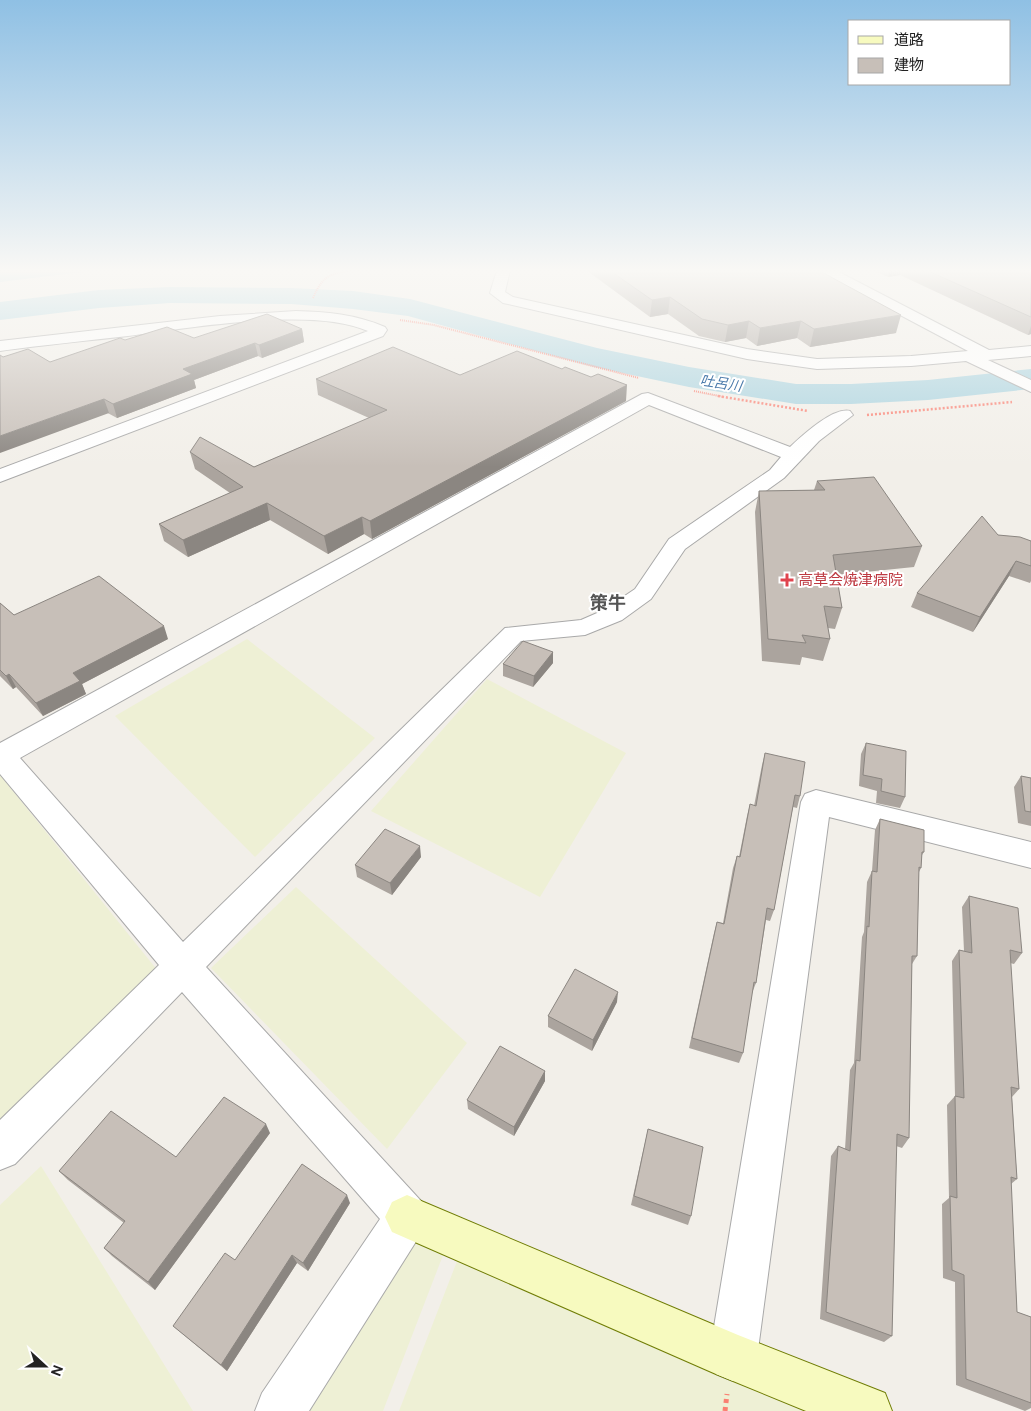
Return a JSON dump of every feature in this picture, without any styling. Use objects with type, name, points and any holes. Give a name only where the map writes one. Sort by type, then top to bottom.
[{"type":"street","points":[[0,346],[84,336]]},
{"type":"street","points":[[0,476],[369,336]]},
{"type":"street","points":[[667,336],[747,354],[817,364],[911,361],[1031,351]]},
{"type":"street","points":[[952,336],[987,354]]},
{"type":"street","points":[[968,356],[1031,387]]},
{"type":"street","points":[[793,454],[648,398],[0,755],[183,968],[407,1217],[733,1358],[867,1411]]},
{"type":"street","points":[[0,1149],[183,968],[514,634],[585,627],[613,615],[643,594],[677,544],[777,474],[793,454],[812,437],[844,415]]},
{"type":"street","points":[[733,1358],[816,802],[1031,855]]},
{"type":"street","points":[[280,1411],[407,1217]]},
{"type":"path","points":[[472,336],[644,380]]},
{"type":"path","points":[[693,391],[747,402],[844,415],[890,414],[1012,402]]},
{"type":"green space","points":[[247,639],[375,738],[255,857],[115,716]]},
{"type":"green space","points":[[487,679],[626,753],[540,897],[371,811]]},
{"type":"green space","points":[[0,775],[158,971],[0,1121]]},
{"type":"green space","points":[[296,887],[467,1043],[387,1149],[211,968]]},
{"type":"green space","points":[[41,1166],[193,1411],[0,1411],[0,1205]]},
{"type":"green space","points":[[466,1238],[875,1411],[399,1411]]},
{"type":"green space","points":[[412,1239],[445,1250],[383,1411],[306,1411]]},
{"type":"building","points":[[138,336],[189,336],[194,338],[201,336],[284,336],[259,345],[255,343],[183,369],[192,374],[113,404],[104,399],[0,436],[0,355],[3,357],[28,349],[50,362],[120,338],[125,340]]},
{"type":"building","points":[[393,347],[460,375],[517,351],[562,369],[565,367],[591,377],[598,374],[627,385],[370,521],[362,517],[324,536],[267,503],[183,540],[159,524],[243,487],[190,452],[200,437],[254,467],[387,410],[316,379]]},
{"type":"building","name":"高草会焼津病院","points":[[874,477],[922,546],[833,555],[842,608],[824,606],[830,639],[802,635],[806,643],[768,639],[759,491],[825,490],[817,481]]},
{"type":"building","points":[[982,516],[998,535],[1020,537],[1031,541],[1031,566],[1016,561],[980,617],[917,593]]},
{"type":"building","points":[[99,576],[164,626],[73,673],[80,681],[36,703],[9,674],[6,676],[0,670],[0,603],[14,615]]},
{"type":"building","points":[[523,641],[553,652],[534,676],[503,664]]},
{"type":"building","points":[[866,743],[906,751],[905,797],[881,791],[882,779],[863,775]]},
{"type":"building","points":[[765,753],[805,762],[800,796],[795,795],[774,910],[767,908],[743,1053],[692,1038],[717,922],[724,924],[737,856],[740,857],[750,804],[756,806]]},
{"type":"building","points":[[1021,776],[1031,778],[1031,812],[1025,811]]},
{"type":"building","points":[[880,819],[924,830],[924,852],[922,852],[921,868],[919,867],[917,956],[912,956],[909,1138],[897,1134],[892,1336],[826,1312],[838,1146],[850,1151],[856,1060],[860,1061],[867,926],[869,927],[872,871],[877,872]]},
{"type":"building","points":[[385,829],[420,846],[390,883],[355,865]]},
{"type":"building","points":[[969,896],[1018,908],[1022,953],[1010,950],[1019,1089],[1011,1087],[1017,1179],[1011,1177],[1017,1312],[1031,1317],[1031,1403],[966,1379],[964,1275],[952,1270],[950,1196],[957,1198],[955,1096],[964,1098],[959,950],[972,953]]},
{"type":"building","points":[[575,969],[618,992],[593,1040],[548,1016]]},
{"type":"building","points":[[500,1046],[545,1071],[514,1127],[467,1100]]},
{"type":"building","points":[[224,1097],[266,1124],[148,1282],[104,1248],[125,1221],[59,1171],[111,1111],[176,1157]]},
{"type":"building","points":[[648,1129],[703,1147],[691,1216],[634,1196]]},
{"type":"building","points":[[302,1164],[347,1195],[303,1263],[292,1255],[221,1365],[173,1326],[225,1253],[235,1260]]},
{"type":"waterway","name":"吐呂川","points":[[515,336],[594,357],[689,377],[796,394],[851,394],[928,390],[1031,379]]},
{"type":"place","name":"高草会焼津病院","points":[[787,580]]},
{"type":"district","name":"策牛","points":[[608,603]]}]
